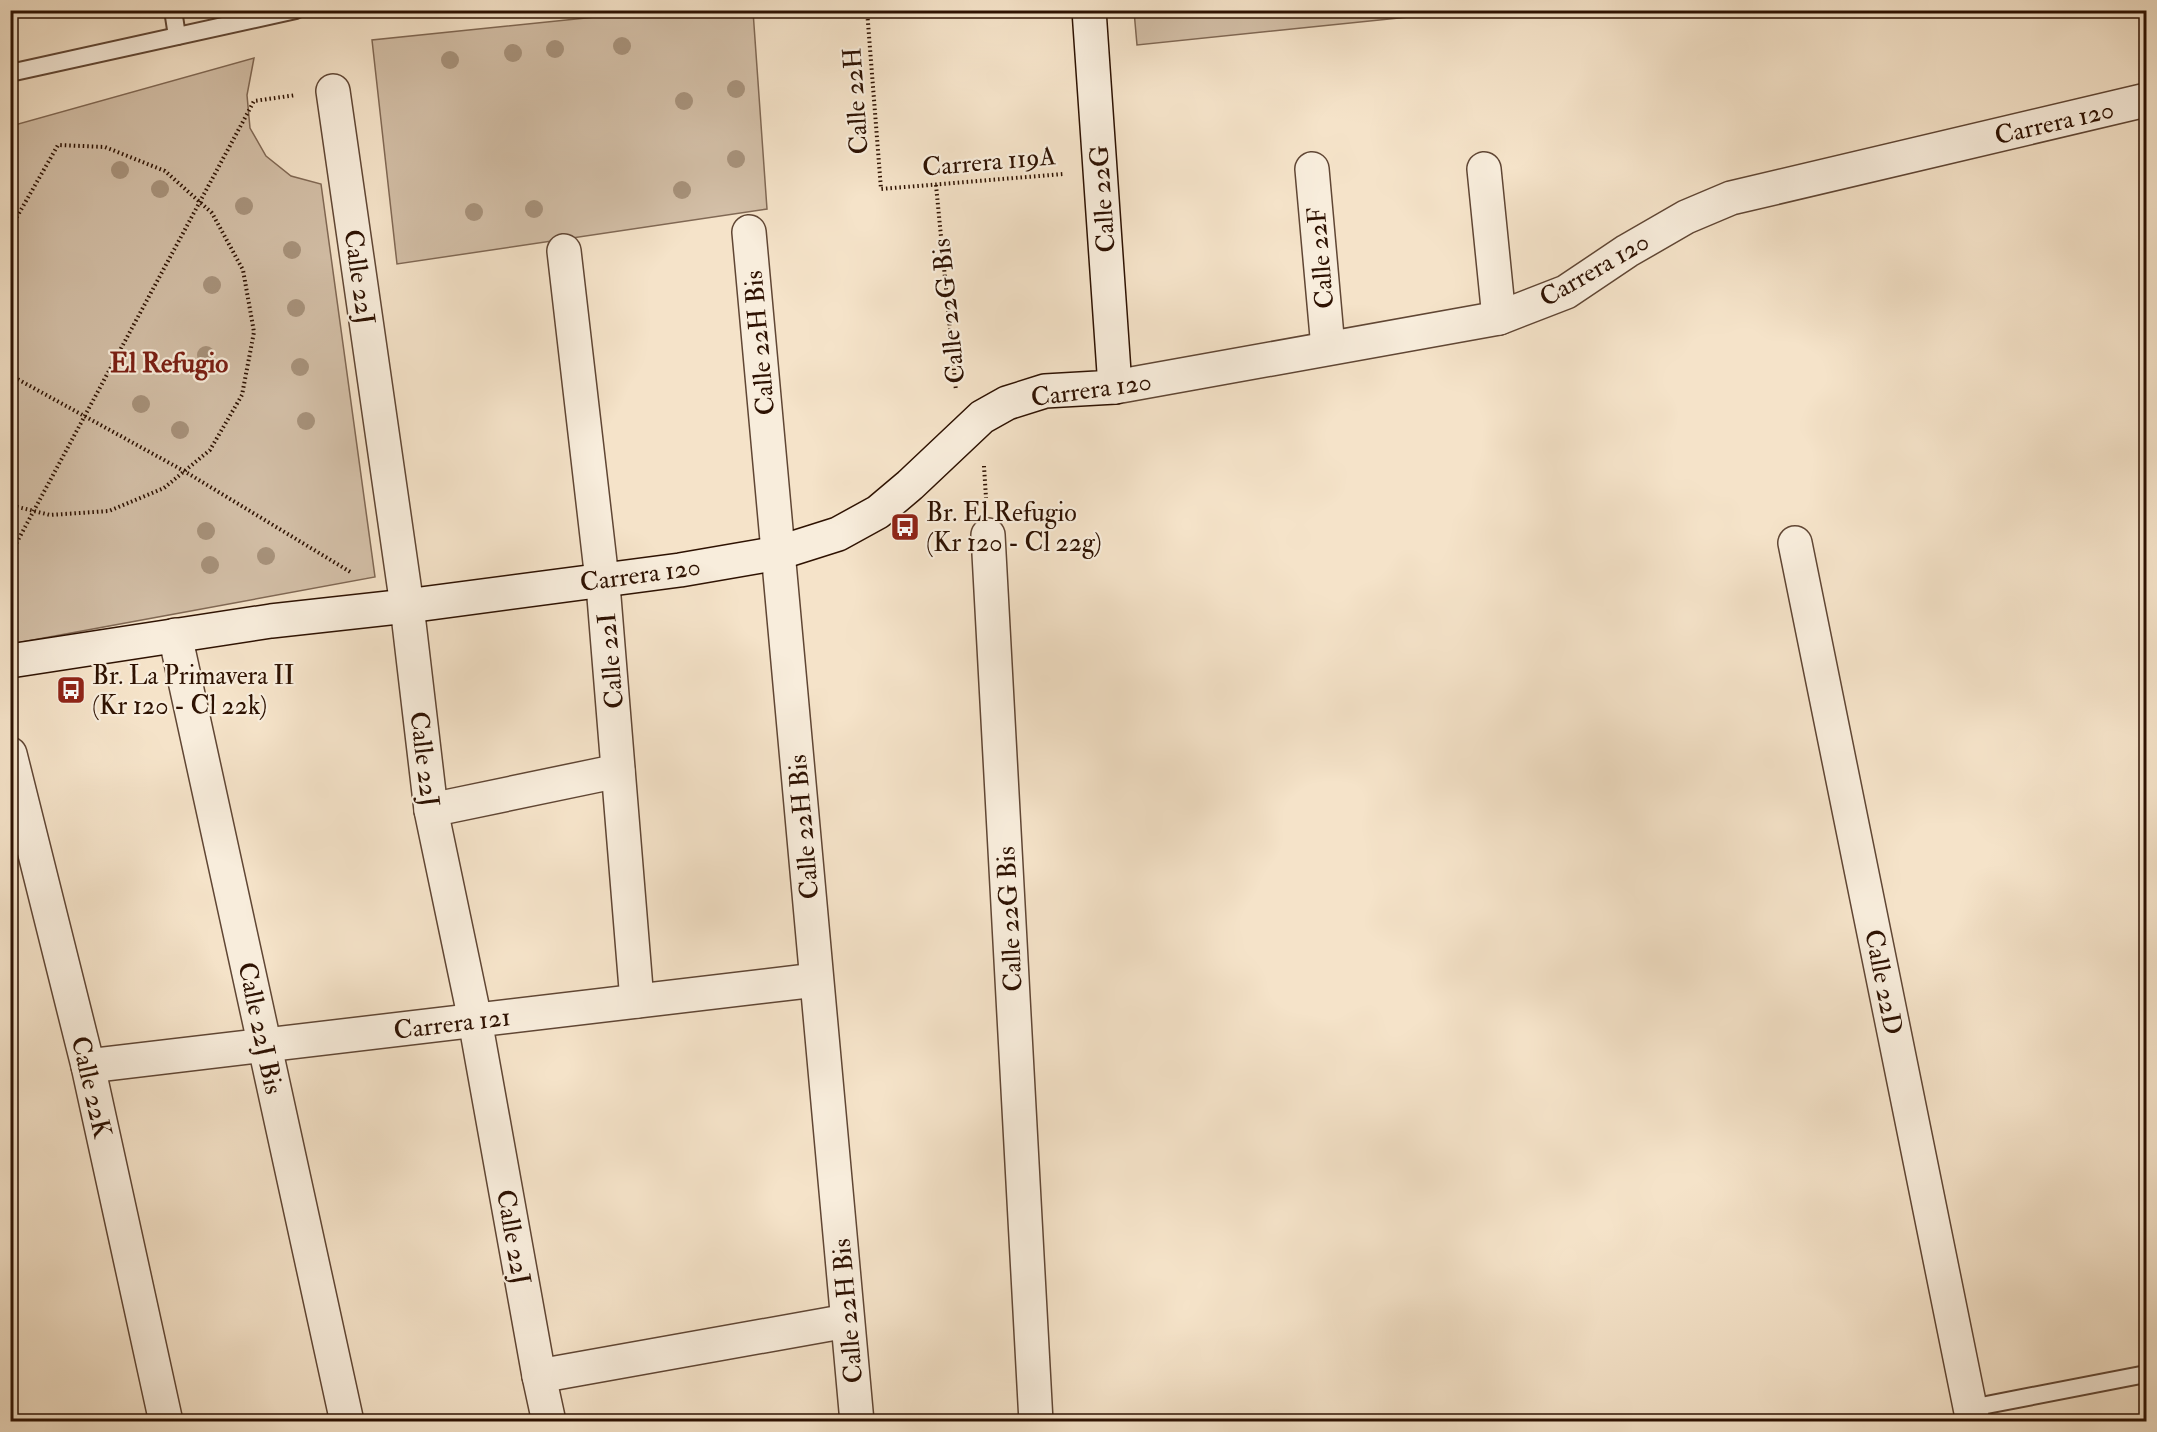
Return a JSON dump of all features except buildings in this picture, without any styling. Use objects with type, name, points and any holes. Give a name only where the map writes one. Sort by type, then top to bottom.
[{"type":"street","name":"Calle 22G","points":[[1089,10],[1115,387]]},
{"type":"street","name":"Calle 22J","points":[[333,91],[407,606],[431,810],[474,1020],[549,1422]]},
{"type":"street","name":"Carrera 120","points":[[10,661],[271,621],[407,606],[680,570],[778,553],[838,534],[878,512],[971,427],[1007,403],[1045,391],[1115,387],[1499,318],[1566,292],[1627,251],[1686,217],[1731,198],[2146,100]]},
{"type":"street","name":"Calle 22F","points":[[1312,169],[1328,348]]},
{"type":"street","points":[[1484,169],[1499,318]]},
{"type":"street","name":"Calle 22H Bis","points":[[748,232],[857,1422]]},
{"type":"street","name":"Calle 22I","points":[[564,251],[602,580],[637,1001]]},
{"type":"street","name":"Calle 22G Bis","points":[[988,535],[1036,1422]]},
{"type":"street","name":"Calle 22D","points":[[1795,543],[1972,1415]]},
{"type":"street","name":"Calle 22J Bis","points":[[175,635],[347,1422]]},
{"type":"street","name":"Calle 22K","points":[[10,754],[88,1066],[166,1422]]},
{"type":"street","points":[[431,810],[618,771]]},
{"type":"street","name":"Carrera 121","points":[[88,1066],[816,980]]},
{"type":"street","points":[[539,1376],[848,1321]]},
{"type":"lane","points":[[173,10],[177,36]]},
{"type":"lane","points":[[10,73],[296,10]]},
{"type":"lane","points":[[1972,1415],[2146,1374]]},
{"type":"path","name":"Calle 22H","points":[[867,10],[881,189]]},
{"type":"path","points":[[10,555],[254,101],[333,91]]},
{"type":"path","points":[[10,229],[58,145],[105,147],[165,171],[212,213],[243,270],[254,332],[242,395],[210,450],[164,488],[109,511],[50,515],[10,505]]},
{"type":"path","name":"Carrera 119A","points":[[881,189],[1100,171]]},
{"type":"path","name":"Calle 22G Bis","points":[[936,185],[988,535]]},
{"type":"path","points":[[10,375],[184,471],[356,576]]},
{"type":"shaded area","points":[[1134,10],[1467,11],[1137,45]]},
{"type":"shaded area","points":[[654,11],[753,11],[767,209],[397,264],[372,40]]},
{"type":"shaded area","points":[[254,58],[247,95],[250,128],[266,156],[291,176],[321,184],[375,577],[11,644],[11,126]]},
{"type":"place","name":"Br. El Refugio (Kr 120 - Cl 22g)","points":[[905,527]]},
{"type":"place","name":"Br. La Primavera II (Kr 120 - Cl 22k)","points":[[71,690]]},
{"type":"district","name":"El Refugio","points":[[169,363]]}]
